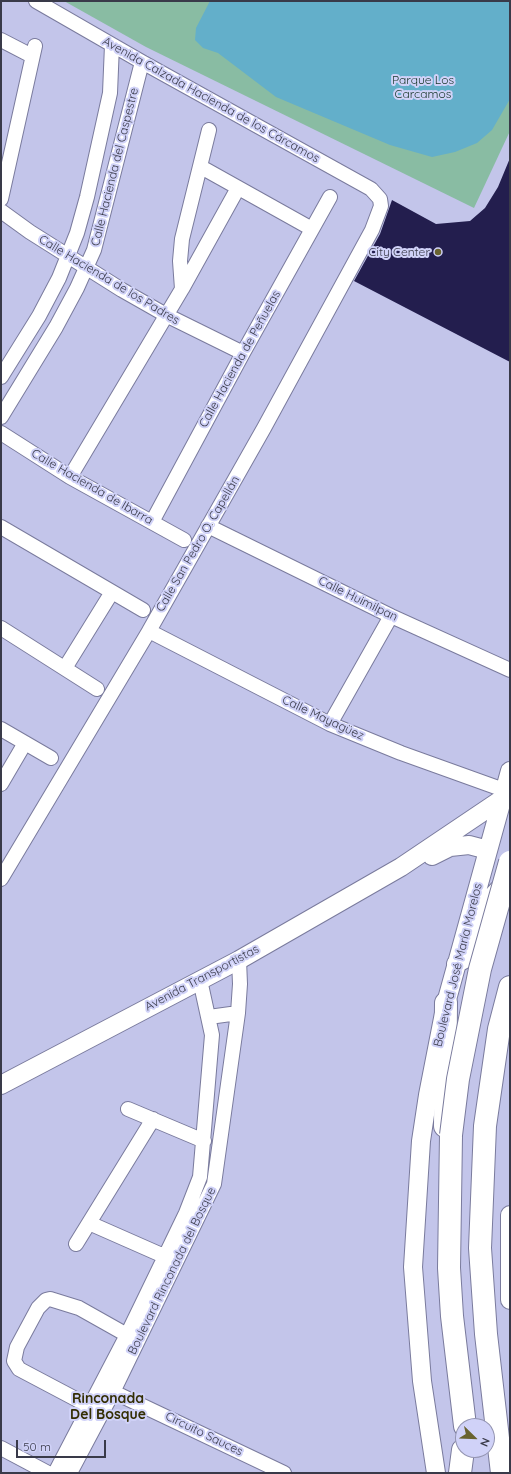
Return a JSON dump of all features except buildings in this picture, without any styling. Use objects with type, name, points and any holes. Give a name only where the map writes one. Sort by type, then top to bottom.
[{"type":"main road","name":"Boulevard José María Morelos","points":[[464,1418],[452,1316],[450,1268],[451,1135],[458,1078],[480,969],[510,862]]},
{"type":"main road","points":[[502,1473],[486,1334],[480,1248],[486,1126],[499,1030],[510,987]]},
{"type":"main road","points":[[446,1003],[445,1109],[451,1204]]},
{"type":"main road","points":[[460,1473],[463,1458]]},
{"type":"main road","points":[[469,1458],[472,1473]]},
{"type":"street","name":"Avenida Calzada Hacienda de los Cárcamos","points":[[36,1],[371,190],[380,199],[381,203]]},
{"type":"street","points":[[1,40],[33,51],[1,199]]},
{"type":"street","name":"Calle Hacienda del Caspestre","points":[[1,377],[39,316],[68,256],[87,197],[110,93],[112,45]]},
{"type":"street","name":"Calle Hacienda del Caspestre","points":[[1,417],[56,327],[87,267],[98,237],[142,62]]},
{"type":"street","points":[[182,289],[180,261],[182,239],[194,185],[201,167],[209,130]]},
{"type":"street","points":[[201,167],[312,229]]},
{"type":"street","points":[[70,477],[182,289],[238,188]]},
{"type":"street","name":"Calle Hacienda de Peñuelas","points":[[152,522],[243,353],[330,197]]},
{"type":"street","name":"Calle San Pedro O. Capellán","points":[[1,879],[149,631],[372,230],[381,211],[381,203]]},
{"type":"street","name":"Calle Hacienda de los Padres","points":[[1,211],[30,232],[122,290],[166,315],[243,353]]},
{"type":"street","name":"Calle Hacienda de Ibarra","points":[[1,433],[70,477],[184,540]]},
{"type":"street","name":"Calle Huimilpan","points":[[208,526],[391,616],[510,670]]},
{"type":"street","points":[[1,527],[143,610]]},
{"type":"street","points":[[65,668],[112,592]]},
{"type":"street","points":[[330,724],[391,616]]},
{"type":"street","points":[[1,628],[97,689]]},
{"type":"street","name":"Calle Mayagüez","points":[[149,631],[330,724],[503,794]]},
{"type":"street","points":[[1,729],[52,758]]},
{"type":"street","points":[[1,784],[25,743]]},
{"type":"street","name":"Boulevard José María Morelos","points":[[436,1473],[422,1381],[414,1267],[421,1141],[428,1095],[446,1003],[510,771]]},
{"type":"street","name":"Avenida Transportistas","points":[[1,1085],[238,960],[401,867],[503,794]]},
{"type":"street","name":"Avenida Transportistas","points":[[401,867],[428,858],[450,847],[469,845],[488,850]]},
{"type":"street","points":[[456,964],[465,959],[473,950],[486,903],[498,890],[510,884]]},
{"type":"street","name":"Boulevard Rinconada del Bosque","points":[[72,1473],[107,1389],[127,1335],[214,1184],[238,1013],[240,984],[238,960]]},
{"type":"street","name":"Boulevard Rinconada del Bosque","points":[[55,1473],[90,1406],[107,1389],[171,1259],[196,1192],[202,1164],[212,1056],[210,1017],[200,980]]},
{"type":"street","points":[[210,1017],[238,1013]]},
{"type":"street","points":[[128,1109],[204,1141]]},
{"type":"street","points":[[76,1244],[153,1119]]},
{"type":"street","points":[[510,1215],[510,1300]]},
{"type":"street","points":[[89,1223],[171,1259]]},
{"type":"street","points":[[90,1406],[19,1369],[14,1361],[17,1347],[38,1308],[46,1300],[50,1299],[79,1308],[127,1335]]},
{"type":"street","name":"Circuito Sauces","points":[[107,1389],[284,1473]]},
{"type":"street","points":[[1,1448],[48,1473]]},
{"type":"green space","name":"Parque Los Carcamos","points":[[64,1],[510,1],[510,131],[474,208],[146,47]]},
{"type":"water","name":"Parque Los Carcamos","points":[[210,1],[510,1],[510,99],[492,130],[477,143],[455,152],[432,157],[390,145],[276,97],[218,53],[203,48],[195,40],[196,28]]},
{"type":"place","name":"City Center","points":[[438,252]]},
{"type":"district","name":"Rinconada Del Bosque","points":[[108,1408]]}]
